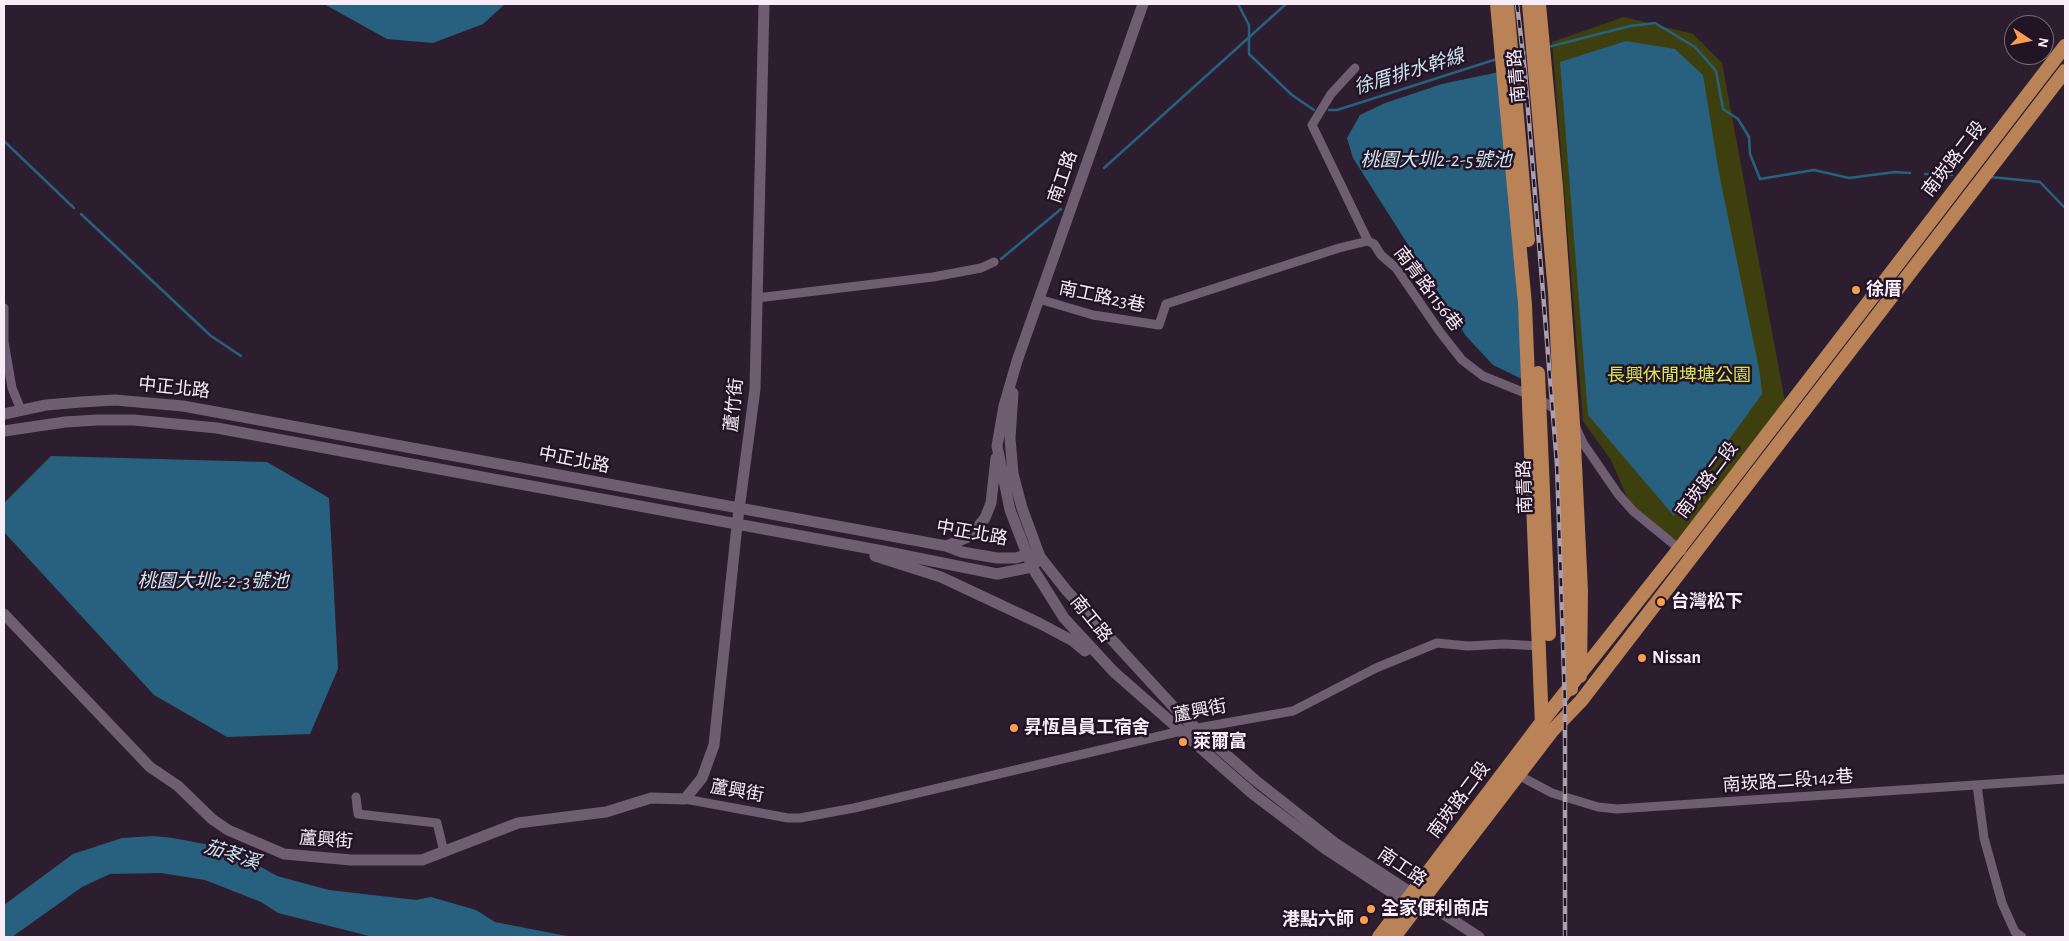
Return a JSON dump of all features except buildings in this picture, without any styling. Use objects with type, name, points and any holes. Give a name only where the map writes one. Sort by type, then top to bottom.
[{"type":"main road","name":"南青路","points":[[1529,4],[1552,264],[1569,589],[1571,687],[1577,706]]},
{"type":"main road","points":[[1539,4],[1573,423],[1581,591],[1580,674],[1577,706]]},
{"type":"main road","name":"南青路","points":[[1500,6],[1528,242],[1548,722]]},
{"type":"main road","points":[[1500,6],[1516,214],[1535,397],[1540,646],[1548,722]]},
{"type":"main road","name":"南崁路二段","points":[[1379,937],[1544,742],[1548,722],[1577,706],[1685,553],[2065,46]]},
{"type":"main road","name":"南崁路二段","points":[[1394,937],[1413,899],[1548,722],[1580,674],[1685,553],[2065,71]]},
{"type":"main road","name":"南青路","points":[[1516,214],[1528,242]]},
{"type":"main road","name":"南青路","points":[[1552,264],[1558,220]]},
{"type":"street","name":"蘆竹街","points":[[685,799],[702,778],[714,745],[737,525],[755,390],[764,4]]},
{"type":"street","name":"南工路","points":[[1144,4],[1017,362],[1004,406],[997,446],[1010,510],[1034,555],[1162,694],[1307,823],[1413,899]]},
{"type":"street","points":[[1355,68],[1330,94],[1312,125],[1368,241]]},
{"type":"street","name":"南青路1156巷","points":[[1159,325],[1166,304],[1339,248],[1368,241],[1374,244],[1382,255],[1396,268],[1440,332],[1462,360],[1483,376],[1535,397],[1573,423]]},
{"type":"street","points":[[757,298],[933,277],[981,268],[994,262]]},
{"type":"street","name":"南工路23巷","points":[[1039,299],[1093,315],[1159,325]]},
{"type":"street","points":[[4,308],[4,342],[12,388],[21,410]]},
{"type":"street","name":"南工路","points":[[1017,362],[1010,438],[1013,474],[1034,555]]},
{"type":"street","name":"中正北路","points":[[4,414],[54,404],[115,400],[183,406],[946,546],[962,552],[997,558],[1016,558],[1034,555]]},
{"type":"street","name":"中正北路","points":[[4,431],[65,422],[97,420],[134,420],[217,428],[853,547],[883,551],[996,574],[1032,567]]},
{"type":"street","points":[[1573,423],[1583,443],[1618,494],[1633,510],[1685,553]]},
{"type":"street","points":[[946,546],[971,536],[985,518],[990,503],[997,446]]},
{"type":"street","points":[[853,547],[941,577],[1017,612],[1073,641],[1114,672]]},
{"type":"street","points":[[1032,567],[1034,555]]},
{"type":"street","name":"南工路","points":[[1032,567],[1064,618],[1114,672],[1253,794],[1328,850],[1413,899]]},
{"type":"street","name":"蘆興街","points":[[4,614],[150,767],[178,786],[212,819],[228,830],[284,854],[301,857],[422,860],[518,822],[606,812],[650,798],[685,799],[788,818],[800,818],[864,806],[1181,731],[1294,711],[1376,668],[1437,643],[1468,646],[1504,644],[1540,646]]},
{"type":"street","name":"南崁路二段142巷","points":[[1518,775],[1552,793],[1598,807],[1618,809],[2065,780]]},
{"type":"street","points":[[1977,785],[1984,838],[2002,903],[2016,932],[2022,937]]},
{"type":"street","points":[[356,796],[358,814],[437,823],[444,852]]},
{"type":"street","points":[[1413,899],[1479,937]]},
{"type":"green space","name":"長興休閒埤塘公園","points":[[1624,17],[1693,34],[1722,63],[1785,402],[1677,540],[1633,511],[1611,460],[1583,421],[1552,42]]},
{"type":"water","points":[[324,4],[505,4],[483,24],[433,43],[387,39]]},
{"type":"water","name":"長興休閒埤塘公園","points":[[1626,41],[1675,49],[1703,75],[1719,173],[1760,374],[1762,394],[1674,516],[1588,415],[1560,62]]},
{"type":"water","name":"桃園大圳2-2-5號池","points":[[1499,72],[1524,380],[1493,365],[1466,336],[1353,158],[1347,138],[1360,115],[1385,103],[1442,84]]},
{"type":"water","name":"桃園大圳2-2-3號池","points":[[51,456],[267,462],[329,498],[338,669],[310,734],[227,737],[154,695],[4,532],[4,503]]},
{"type":"water","name":"茄苳溪","points":[[153,836],[215,846],[245,858],[277,876],[329,890],[416,900],[431,897],[476,910],[495,922],[572,937],[373,937],[278,913],[261,902],[205,880],[161,873],[110,874],[82,887],[12,937],[4,937],[4,905],[73,854],[122,838]]},
{"type":"waterway","name":"徐厝排水幹線","points":[[1238,4],[1249,25],[1249,54],[1292,95],[1314,110]]},
{"type":"waterway","points":[[1104,168],[1286,4]]},
{"type":"waterway","name":"徐厝排水幹線","points":[[1548,47],[1630,26],[1655,23],[1695,47],[1716,71],[1723,109],[1738,119],[1749,137],[1750,154],[1760,179],[1814,170],[1849,178],[1895,172],[1910,173]]},
{"type":"waterway","name":"徐厝排水幹線","points":[[1517,54],[1528,52]]},
{"type":"waterway","name":"徐厝排水幹線","points":[[1329,110],[1337,110],[1497,59]]},
{"type":"waterway","points":[[4,141],[74,208]]},
{"type":"waterway","name":"徐厝排水幹線","points":[[1925,174],[1952,175]]},
{"type":"waterway","name":"徐厝排水幹線","points":[[1991,177],[2040,182],[2065,208]]},
{"type":"waterway","points":[[1001,259],[1061,209]]},
{"type":"waterway","points":[[81,214],[211,336],[241,356]]},
{"type":"railway","points":[[1517,4],[1525,72],[1557,464],[1565,705],[1565,937]]},
{"type":"place","name":"徐厝","points":[[1856,290]]},
{"type":"place","name":"台灣松下","points":[[1661,602]]},
{"type":"place","name":"Nissan","points":[[1642,658]]},
{"type":"place","name":"昇恆昌員工宿舍","points":[[1014,728]]},
{"type":"place","name":"萊爾富","points":[[1183,742]]},
{"type":"place","name":"全家便利商店","points":[[1371,909]]},
{"type":"place","name":"港點六師","points":[[1364,920]]}]
